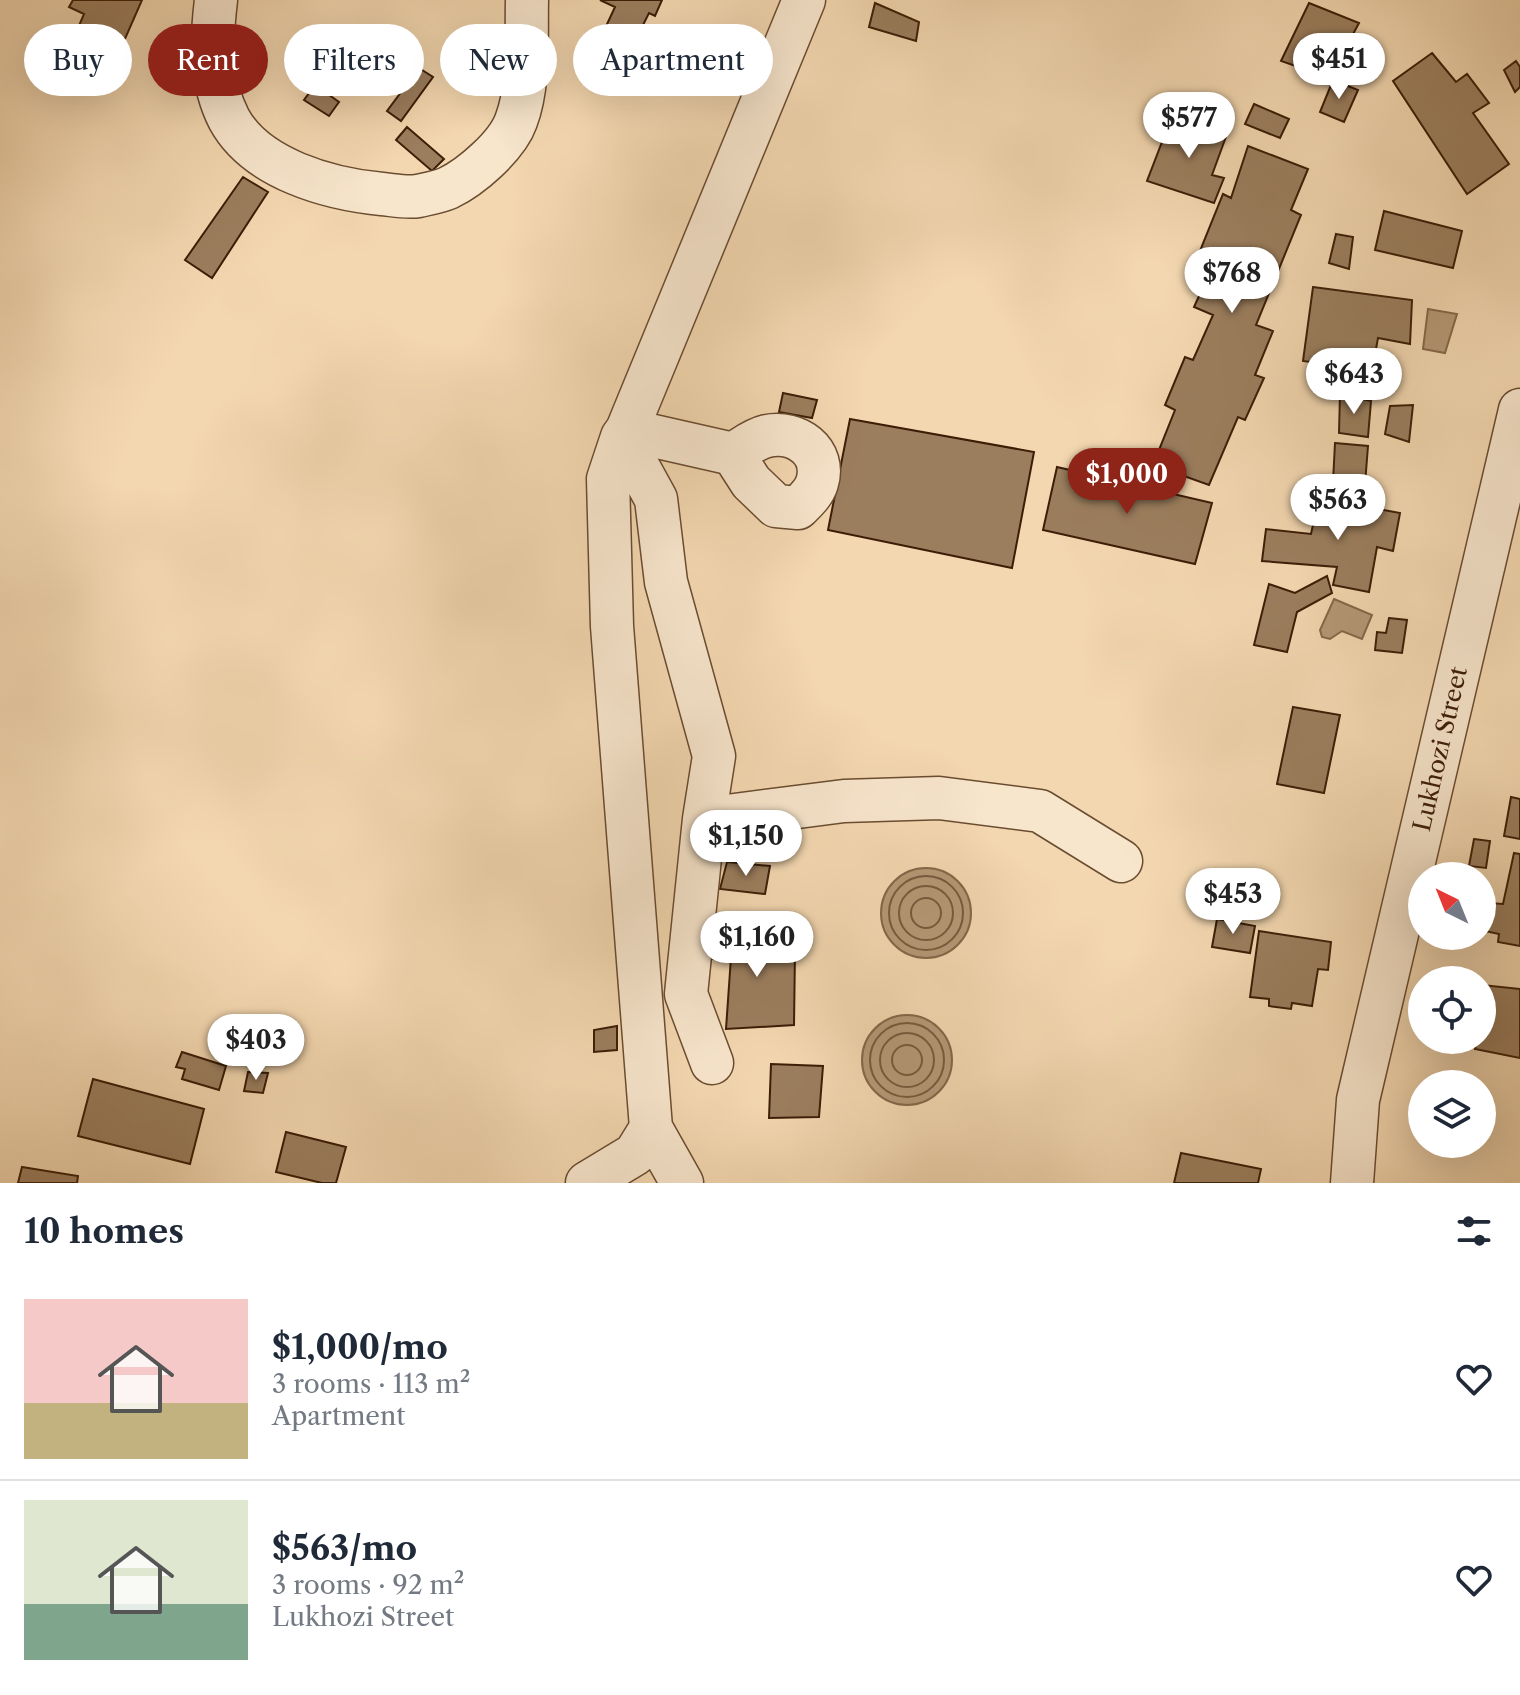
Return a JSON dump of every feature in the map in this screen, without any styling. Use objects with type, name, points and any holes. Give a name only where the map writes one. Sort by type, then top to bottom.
[{"type":"street","points":[[216,0],[212,36],[216,86],[230,121],[249,145],[287,170],[331,186],[414,197],[447,189],[483,164],[506,139],[516,121],[523,88],[527,0]]},
{"type":"street","points":[[682,1183],[651,1128],[612,626],[608,479],[804,0]]},
{"type":"street","name":"Lukhozi Street","points":[[1352,1183],[1358,1100],[1520,410]]},
{"type":"street","points":[[625,434],[733,454]]},
{"type":"street","points":[[625,434],[656,499],[666,582],[714,756],[704,819],[686,994],[712,1063]]},
{"type":"street","points":[[704,819],[844,801],[939,798],[1040,811],[1121,861]]},
{"type":"street","points":[[587,1183],[635,1154],[651,1128]]},
{"type":"water","points":[[1428,309],[1457,314],[1445,353],[1423,349]]},
{"type":"water","points":[[1334,599],[1372,615],[1362,639],[1342,631],[1330,639],[1322,637],[1320,630]]},
{"type":"water","points":[[926,868],[943,871],[958,881],[968,896],[971,913],[968,930],[958,945],[943,955],[926,958],[909,955],[894,945],[884,930],[881,913],[884,896],[894,881],[909,871]]},
{"type":"water","points":[[907,1015],[924,1018],[939,1028],[949,1043],[952,1060],[949,1077],[939,1092],[924,1102],[907,1105],[890,1102],[875,1092],[865,1077],[862,1060],[865,1043],[875,1028],[890,1018]]},
{"type":"building","points":[[73,0],[142,0],[131,24],[80,24],[84,14],[69,7]]},
{"type":"building","points":[[600,0],[662,0],[655,16],[649,13],[644,24],[607,24],[615,7]]},
{"type":"building","points":[[875,3],[919,22],[916,41],[869,27]]},
{"type":"building","points":[[1309,3],[1359,23],[1344,51],[1334,47],[1322,75],[1281,61]]},
{"type":"building","points":[[1432,53],[1456,82],[1467,74],[1489,103],[1473,113],[1509,164],[1467,194],[1393,81]]},
{"type":"building","points":[[1516,61],[1520,67],[1520,87],[1515,92],[1504,70]]},
{"type":"building","points":[[424,71],[433,77],[424,89]]},
{"type":"building","points":[[1333,80],[1358,90],[1344,122],[1320,112]]},
{"type":"building","points":[[307,96],[331,96],[339,102],[329,116],[304,100]]},
{"type":"building","points":[[398,96],[419,96],[401,121],[387,111]]},
{"type":"building","points":[[1254,104],[1289,119],[1280,138],[1245,124]]},
{"type":"building","points":[[1172,116],[1227,134],[1212,175],[1224,178],[1214,203],[1147,181]]},
{"type":"building","points":[[407,127],[444,159],[432,171],[396,140]]},
{"type":"building","points":[[1248,146],[1308,169],[1291,210],[1301,215],[1256,325],[1273,331],[1255,375],[1264,378],[1245,420],[1238,417],[1209,485],[1153,465],[1175,410],[1165,405],[1185,357],[1193,360],[1213,315],[1194,307],[1217,257],[1200,251],[1223,194],[1231,198]]},
{"type":"building","points":[[243,177],[268,192],[212,278],[185,260]]},
{"type":"building","points":[[1384,211],[1462,231],[1453,268],[1375,250]]},
{"type":"building","points":[[1336,234],[1353,237],[1349,269],[1329,263]]},
{"type":"building","points":[[1313,287],[1412,300],[1410,344],[1378,338],[1372,371],[1303,361]]},
{"type":"building","points":[[783,393],[817,400],[812,418],[779,412]]},
{"type":"building","points":[[1340,394],[1371,401],[1368,437],[1339,433]]},
{"type":"building","points":[[1413,405],[1409,442],[1385,434],[1390,406]]},
{"type":"building","points":[[850,419],[1034,452],[1012,568],[828,530]]},
{"type":"building","points":[[1335,443],[1368,446],[1365,484],[1333,482]]},
{"type":"building","points":[[1057,467],[1212,503],[1195,564],[1043,530]]},
{"type":"building","points":[[1319,498],[1400,513],[1393,551],[1377,547],[1369,592],[1333,585],[1337,567],[1262,561],[1266,529],[1311,534]]},
{"type":"building","points":[[1327,576],[1332,593],[1297,612],[1287,652],[1254,645],[1269,584],[1295,593]]},
{"type":"building","points":[[1389,618],[1407,620],[1402,653],[1375,650],[1377,632],[1386,633]]},
{"type":"building","points":[[1293,707],[1340,715],[1324,793],[1277,784]]},
{"type":"building","points":[[1511,797],[1520,799],[1520,839],[1504,836]]},
{"type":"building","points":[[1474,839],[1490,841],[1487,862],[1470,862]]},
{"type":"building","points":[[1514,853],[1520,854],[1520,946],[1498,942],[1496,903],[1503,904]]},
{"type":"building","points":[[727,862],[770,866],[765,894],[720,889]]},
{"type":"building","points":[[1217,919],[1255,926],[1250,953],[1212,947]]},
{"type":"building","points":[[713,930],[779,931],[776,952],[795,951],[794,1025],[726,1029],[731,957],[711,959]]},
{"type":"building","points":[[1259,931],[1331,942],[1328,970],[1318,969],[1312,1006],[1292,1003],[1291,1009],[1269,1006],[1269,999],[1250,997]]},
{"type":"building","points":[[1496,986],[1520,989],[1520,1058],[1496,1053]]},
{"type":"building","points":[[617,1026],[617,1050],[594,1052],[594,1030]]},
{"type":"building","points":[[182,1052],[226,1066],[219,1090],[182,1079],[185,1069],[176,1067]]},
{"type":"building","points":[[771,1064],[823,1066],[819,1117],[769,1118]]},
{"type":"building","points":[[248,1072],[268,1073],[263,1093],[244,1091]]},
{"type":"building","points":[[93,1079],[204,1109],[190,1164],[78,1136]]},
{"type":"building","points":[[286,1132],[346,1147],[336,1183],[322,1183],[276,1172]]},
{"type":"building","points":[[1181,1153],[1261,1169],[1258,1183],[1174,1183]]},
{"type":"building","points":[[22,1167],[78,1176],[77,1183],[18,1183]]}]
